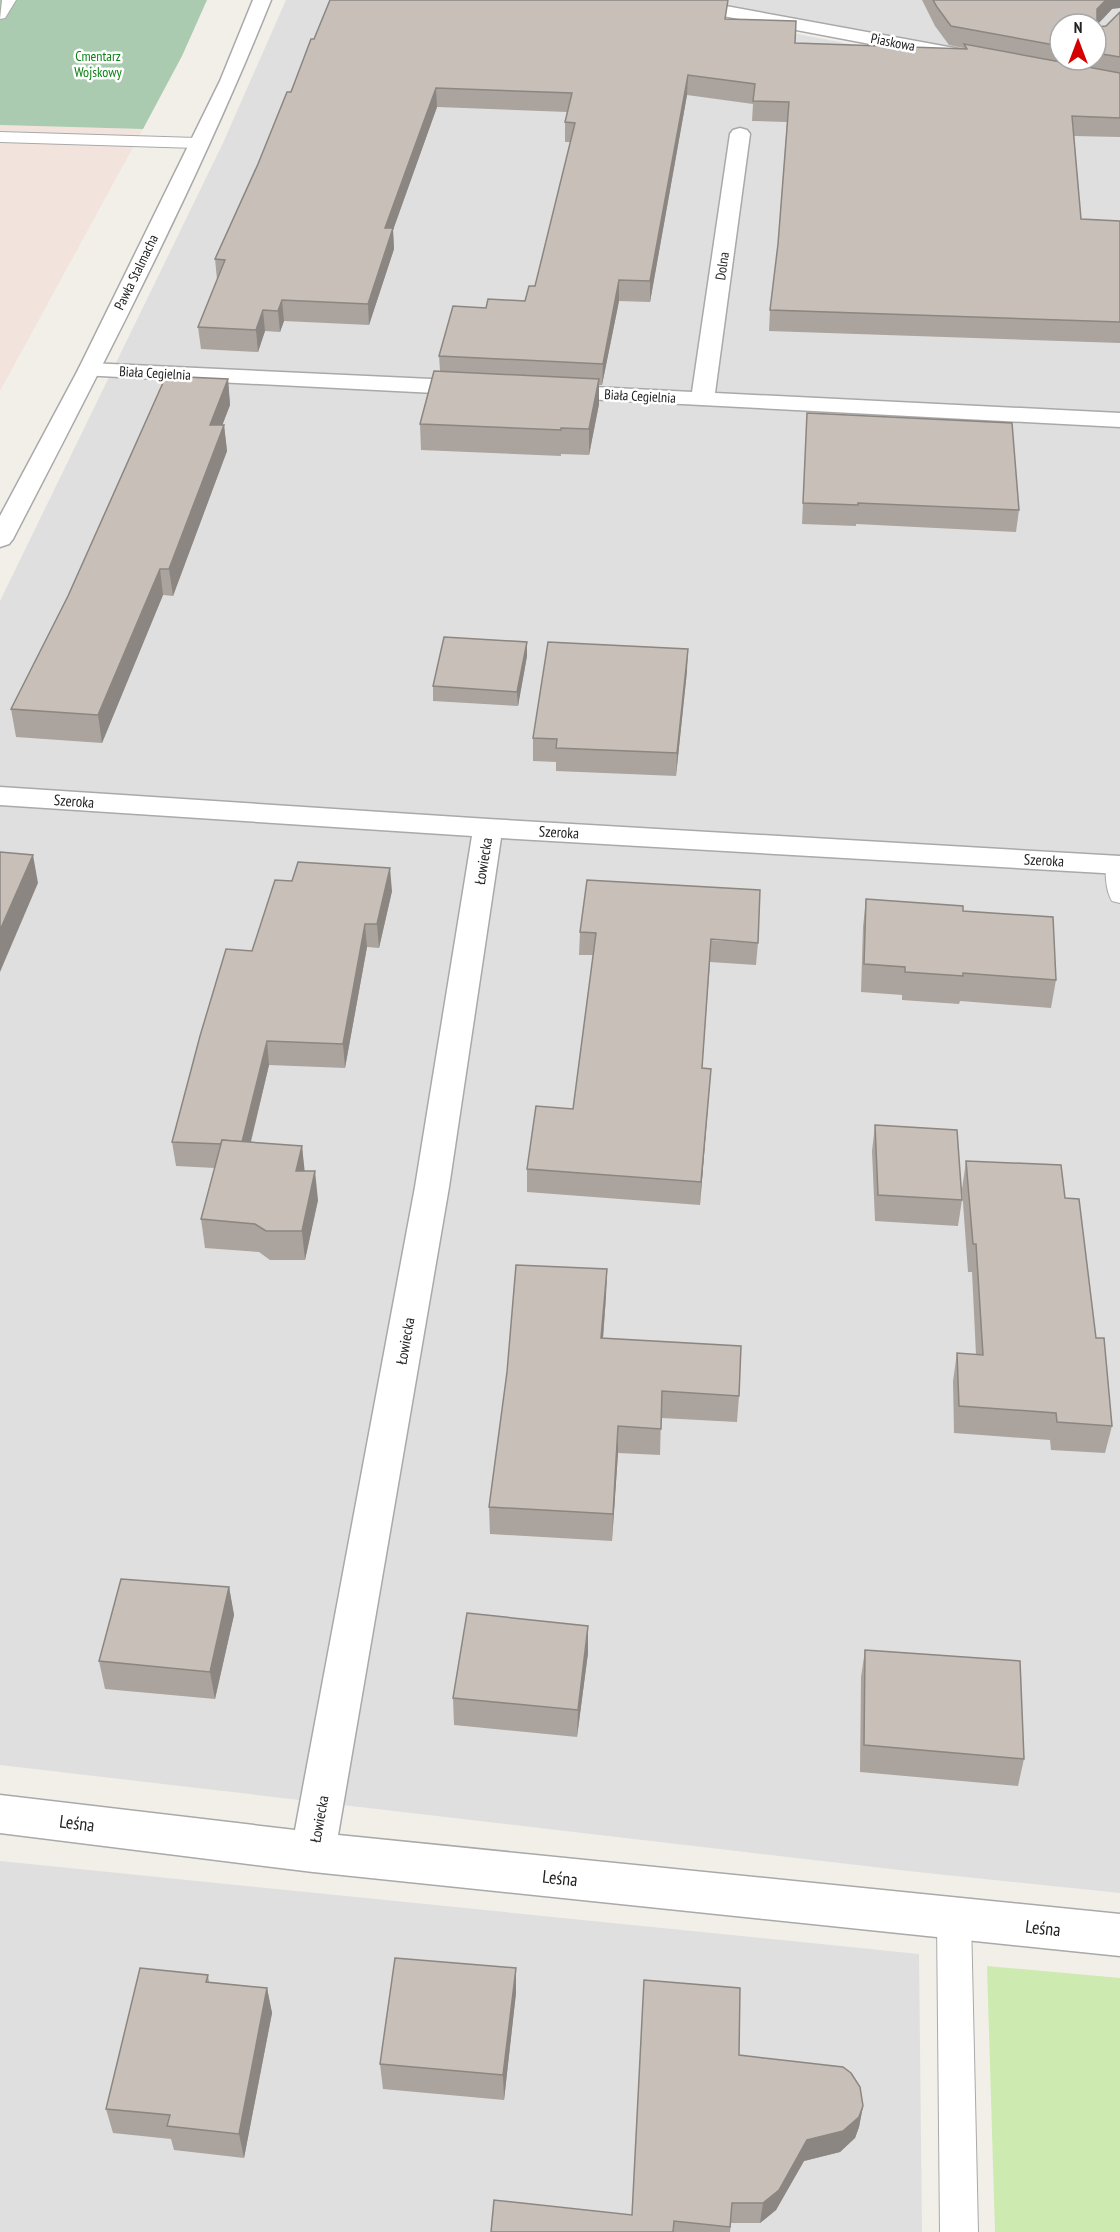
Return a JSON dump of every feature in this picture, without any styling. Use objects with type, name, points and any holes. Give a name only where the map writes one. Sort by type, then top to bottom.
[{"type":"street","name":"Pawła Stalmacha","points":[[0,539],[89,370],[229,81],[262,0]]},
{"type":"street","name":"Piaskowa","points":[[665,0],[983,59]]},
{"type":"street","name":"Dolna","points":[[704,399],[740,134]]},
{"type":"street","name":"Biała Cegielnia","points":[[89,370],[493,389]]},
{"type":"street","name":"Biała Cegielnia","points":[[528,390],[1120,420]]},
{"type":"street","name":"Szeroka","points":[[0,796],[488,828],[1119,864]]},
{"type":"street","name":"Łowiecka","points":[[313,1852],[432,1187],[488,828]]},
{"type":"street","name":"Leśna","points":[[0,1814],[313,1852],[1120,1935]]},
{"type":"lane","points":[[0,15],[9,0]]},
{"type":"lane","points":[[0,137],[197,143]]},
{"type":"lane","name":"Szeroka","points":[[1119,864],[1120,896]]},
{"type":"lane","points":[[954,1919],[959,2232]]},
{"type":"shaded area","points":[[286,0],[618,0],[1120,95],[1120,1893],[917,1872],[0,1765],[0,601],[223,143]]},
{"type":"shaded area","points":[[695,0],[1120,0],[1120,78],[1087,72],[1108,72],[1108,12],[1048,12],[1048,65]]},
{"type":"shaded area","points":[[0,125],[143,129],[0,391]]},
{"type":"shaded area","points":[[0,1861],[919,1954],[922,2232],[0,2232]]},
{"type":"green space","name":"Cmentarz Wojskowy","points":[[0,0],[207,0],[182,56],[143,129],[0,125]]},
{"type":"green space","points":[[987,1966],[1120,1978],[1120,2232],[995,2232]]},
{"type":"building","points":[[330,0],[728,0],[725,19],[796,21],[795,43],[967,49],[964,44],[1048,60],[1048,72],[1108,71],[1120,73],[1120,118],[1072,116],[1081,219],[1120,221],[1120,322],[770,310],[778,244],[789,102],[753,101],[755,84],[688,75],[650,281],[619,280],[603,364],[439,356],[453,306],[486,308],[488,299],[525,301],[529,286],[535,286],[575,123],[565,122],[572,93],[436,88],[385,228],[393,228],[368,304],[282,300],[278,311],[263,310],[256,330],[198,327],[225,260],[215,259],[258,164],[287,92],[291,92],[311,39],[314,39]]},
{"type":"building","points":[[933,0],[1106,0],[1097,12],[1048,12],[1048,44],[951,26]]},
{"type":"building","points":[[1120,12],[1120,57],[1108,55],[1108,24]]},
{"type":"building","points":[[434,371],[599,379],[589,429],[561,428],[561,430],[420,424]]},
{"type":"building","points":[[166,376],[228,379],[210,425],[224,425],[169,569],[160,569],[98,715],[11,709],[68,596]]},
{"type":"building","points":[[807,413],[1012,423],[1019,510],[803,503]]},
{"type":"building","points":[[444,637],[527,642],[517,692],[433,686]]},
{"type":"building","points":[[548,642],[688,649],[677,753],[556,748],[557,739],[533,738]]},
{"type":"building","points":[[0,852],[33,855],[0,930]]},
{"type":"building","points":[[298,862],[390,868],[377,924],[365,924],[343,1044],[267,1041],[242,1142],[222,1140],[221,1144],[172,1142],[226,949],[252,951],[275,880],[292,881]]},
{"type":"building","points":[[587,880],[760,890],[758,943],[711,939],[702,1068],[711,1069],[701,1182],[527,1169],[536,1106],[573,1109],[596,933],[580,932]]},
{"type":"building","points":[[866,899],[963,906],[963,911],[1053,917],[1056,980],[963,973],[963,976],[905,972],[905,967],[864,964]]},
{"type":"building","points":[[875,1125],[957,1130],[962,1200],[878,1195]]},
{"type":"building","points":[[222,1140],[302,1146],[296,1171],[315,1171],[302,1231],[266,1231],[255,1224],[201,1219]]},
{"type":"building","points":[[966,1161],[1061,1165],[1065,1198],[1079,1199],[1096,1338],[1104,1338],[1112,1426],[1057,1422],[1056,1413],[959,1406],[957,1353],[983,1355],[976,1244],[973,1244]]},
{"type":"building","points":[[516,1265],[607,1269],[601,1338],[741,1346],[739,1396],[662,1391],[661,1429],[618,1426],[613,1514],[489,1507],[507,1372]]},
{"type":"building","points":[[121,1579],[229,1587],[210,1672],[99,1661]]},
{"type":"building","points":[[467,1613],[588,1626],[578,1710],[453,1698]]},
{"type":"building","points":[[865,1650],[1020,1661],[1024,1759],[864,1745]]},
{"type":"building","points":[[395,1958],[516,1968],[503,2075],[380,2064]]},
{"type":"building","points":[[140,1968],[208,1975],[206,1982],[267,1988],[239,2134],[167,2126],[170,2115],[106,2109]]},
{"type":"building","points":[[644,1980],[740,1988],[739,2055],[843,2067],[851,2073],[860,2087],[863,2106],[859,2117],[843,2131],[807,2140],[779,2190],[763,2203],[732,2203],[730,2227],[674,2221],[673,2232],[491,2232],[494,2200],[632,2215]]}]
